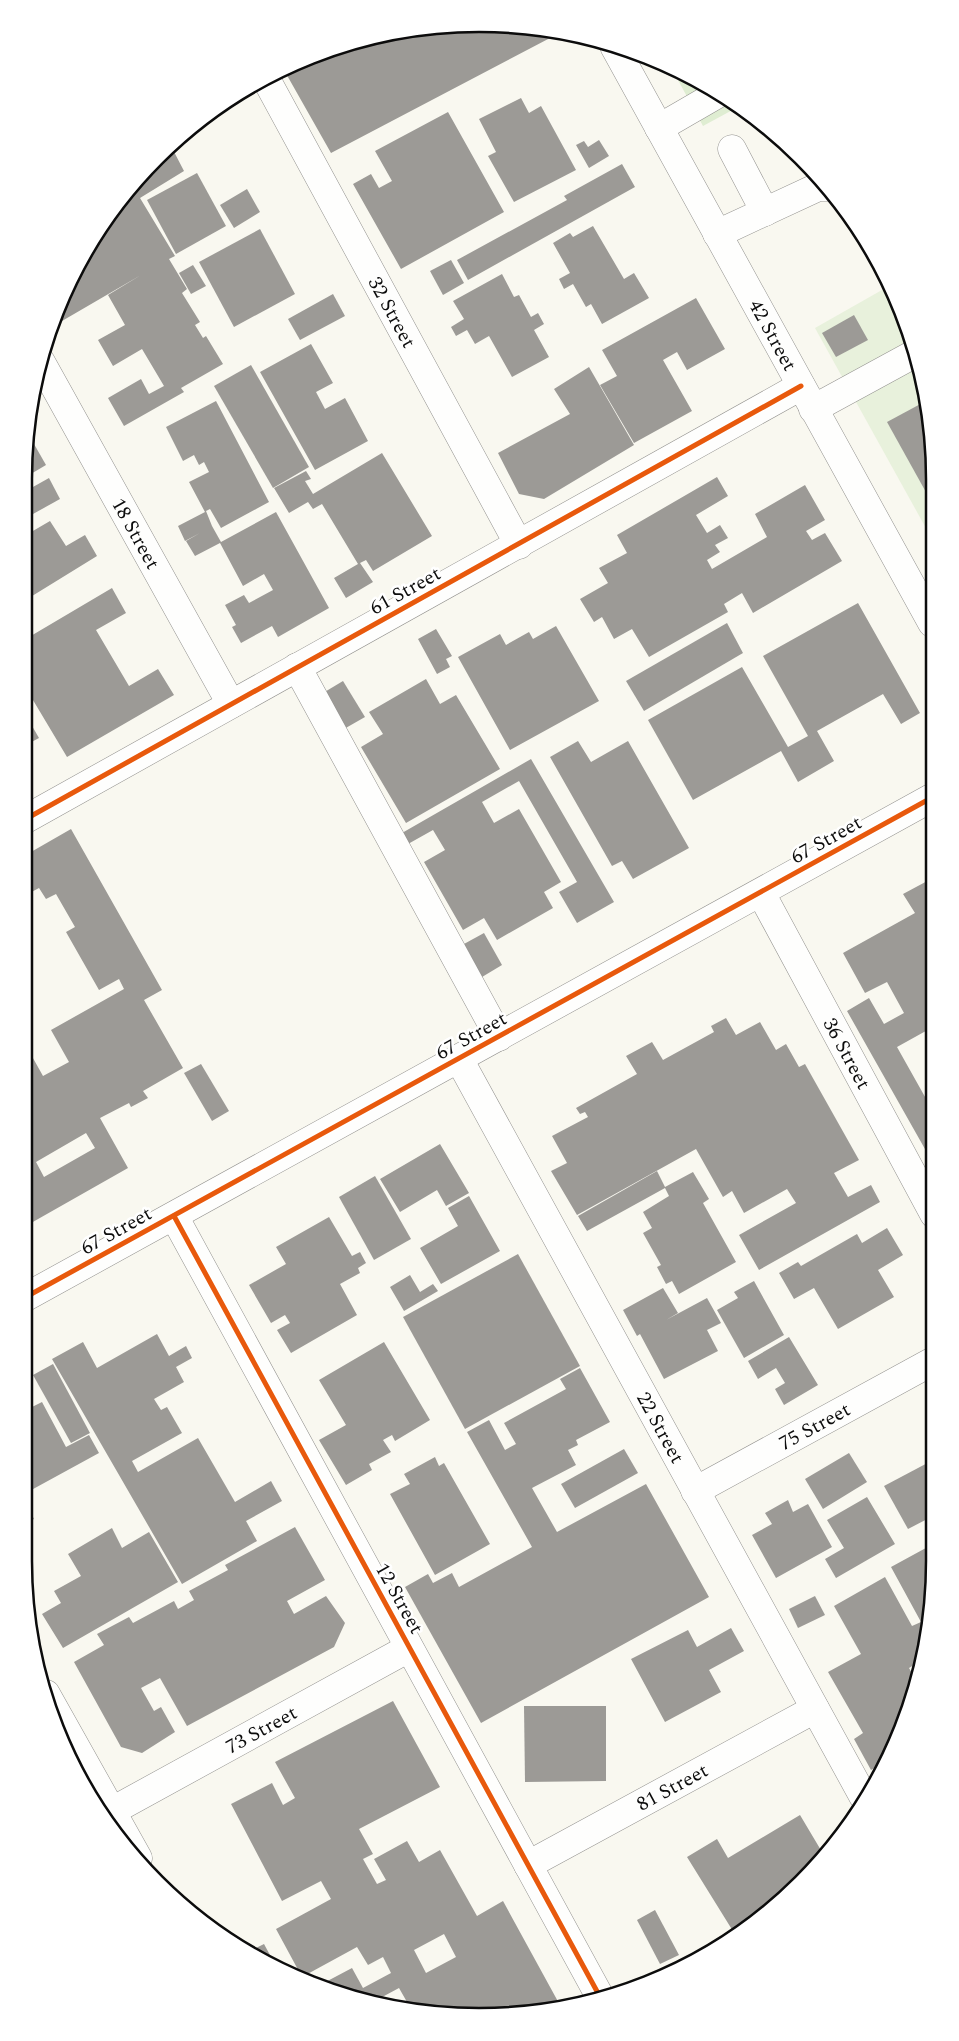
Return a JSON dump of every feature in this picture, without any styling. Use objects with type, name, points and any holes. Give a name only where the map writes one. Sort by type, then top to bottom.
[{"type":"street","name":"42 Street","points":[[619,55],[926,613]]},
{"type":"street","name":"32 Street","points":[[269,85],[519,545]]},
{"type":"street","points":[[659,128],[711,97]]},
{"type":"street","points":[[732,149],[765,212]]},
{"type":"street","points":[[717,234],[818,187]]},
{"type":"street","name":"61 Street","points":[[32,816],[519,545],[807,398],[909,356]]},
{"type":"street","name":"18 Street","points":[[46,371],[231,704]]},
{"type":"street","points":[[297,667],[499,1037]]},
{"type":"street","name":"67 Street","points":[[32,1294],[926,801]]},
{"type":"street","name":"36 Street","points":[[761,893],[926,1199]]},
{"type":"street","name":"22 Street","points":[[460,1059],[862,1793]]},
{"type":"street","name":"12 Street","points":[[174,1216],[598,1992]]},
{"type":"street","name":"75 Street","points":[[695,1491],[926,1364]]},
{"type":"street","name":"73 Street","points":[[112,1811],[410,1648]]},
{"type":"street","name":"81 Street","points":[[528,1865],[815,1709]]},
{"type":"street","points":[[65,1727],[124,1832]]},
{"type":"green space","points":[[678,79],[703,92],[732,111],[703,126]]},
{"type":"green space","points":[[883,289],[903,336],[918,392],[926,450],[926,528],[815,328]]},
{"type":"building","points":[[480,32],[509,33],[550,38],[331,153],[288,76],[336,56],[392,41],[421,36]]},
{"type":"building","points":[[521,98],[529,113],[541,106],[576,170],[514,202],[488,156],[496,152],[479,119]]},
{"type":"building","points":[[448,112],[504,212],[401,269],[353,184],[371,174],[379,188],[392,181],[375,151]]},
{"type":"building","points":[[599,140],[609,156],[589,168],[576,145],[584,141],[588,147]]},
{"type":"building","points":[[174,153],[184,171],[140,198],[175,256],[169,259],[187,289],[182,293],[200,322],[195,325],[203,338],[206,336],[223,364],[181,388],[184,392],[124,426],[108,398],[141,379],[149,394],[164,386],[142,349],[113,366],[98,340],[125,325],[108,295],[141,275],[62,321],[92,256],[108,231],[143,185]]},
{"type":"building","points":[[622,164],[635,187],[468,280],[457,260],[567,200],[564,196]]},
{"type":"building","points":[[197,173],[226,226],[176,254],[147,200]]},
{"type":"building","points":[[247,189],[260,212],[234,228],[220,205]]},
{"type":"building","points":[[593,226],[624,279],[634,273],[649,298],[602,324],[591,304],[586,307],[573,284],[564,289],[559,279],[570,273],[553,243],[570,233],[573,237]]},
{"type":"building","points":[[260,229],[295,294],[234,327],[199,262]]},
{"type":"building","points":[[451,260],[464,283],[443,295],[430,271]]},
{"type":"building","points":[[193,265],[206,286],[191,294],[179,273]]},
{"type":"building","points":[[502,274],[514,297],[519,295],[531,317],[538,313],[544,324],[534,330],[549,357],[512,377],[489,336],[475,344],[467,330],[456,336],[451,327],[464,319],[453,301]]},
{"type":"building","points":[[333,294],[345,316],[300,340],[288,319]]},
{"type":"building","points":[[696,298],[725,349],[687,370],[677,352],[663,360],[692,411],[634,443],[600,385],[617,376],[602,350]]},
{"type":"building","points":[[854,315],[868,340],[836,357],[822,333]]},
{"type":"building","points":[[311,344],[333,383],[316,392],[325,409],[345,398],[368,441],[315,470],[260,372]]},
{"type":"building","points":[[251,365],[309,467],[273,488],[214,386]]},
{"type":"building","points":[[589,367],[634,445],[544,499],[519,494],[498,453],[570,414],[554,389]]},
{"type":"building","points":[[216,401],[269,502],[221,528],[210,509],[206,511],[212,526],[221,542],[276,512],[329,608],[278,637],[272,626],[241,643],[232,627],[236,625],[225,605],[244,595],[249,603],[273,590],[264,574],[243,586],[220,543],[195,556],[186,541],[200,533],[185,541],[178,526],[205,512],[189,482],[209,472],[204,462],[199,465],[194,455],[183,461],[166,427]]},
{"type":"building","points":[[920,404],[926,450],[926,492],[887,422]]},
{"type":"building","points":[[34,444],[46,465],[32,473],[33,450]]},
{"type":"building","points":[[382,453],[432,536],[373,571],[366,560],[360,563],[373,582],[346,598],[334,578],[358,564],[322,504],[313,509],[308,502],[289,513],[274,488],[306,471],[311,479],[305,481],[313,494]]},
{"type":"building","points":[[717,477],[728,496],[696,515],[707,533],[720,525],[728,538],[715,545],[720,552],[707,560],[712,569],[767,537],[755,514],[805,485],[825,520],[806,531],[812,540],[825,533],[842,561],[753,613],[742,593],[724,604],[728,612],[649,657],[632,629],[614,639],[602,617],[594,622],[580,599],[608,583],[599,568],[627,553],[617,535]]},
{"type":"building","points":[[49,478],[60,499],[32,515],[32,488]]},
{"type":"building","points":[[50,521],[66,546],[85,535],[97,556],[32,596],[32,532]]},
{"type":"building","points":[[112,588],[126,613],[96,630],[129,686],[158,669],[174,695],[67,757],[32,698],[32,635]]},
{"type":"building","points":[[858,603],[920,713],[901,724],[883,694],[817,731],[834,761],[798,782],[781,751],[693,800],[648,720],[742,667],[788,747],[808,736],[763,656]]},
{"type":"building","points":[[727,623],[743,653],[644,711],[626,681]]},
{"type":"building","points":[[556,626],[599,701],[510,750],[458,657],[500,634],[506,645],[529,632],[533,639]]},
{"type":"building","points":[[436,629],[452,656],[446,659],[450,667],[437,674],[418,639]]},
{"type":"building","points":[[426,679],[440,704],[456,695],[500,769],[406,823],[361,747],[383,734],[369,712]]},
{"type":"building","points":[[343,681],[365,717],[344,729],[323,693]]},
{"type":"building","points":[[32,726],[39,738],[32,742]]},
{"type":"building","points":[[578,741],[591,762],[628,741],[689,848],[633,879],[622,861],[612,866],[550,757]]},
{"type":"building","points":[[531,759],[614,902],[577,923],[559,892],[577,882],[519,781],[482,802],[494,823],[519,809],[561,882],[544,892],[553,908],[497,940],[484,918],[463,930],[424,862],[445,850],[433,830],[408,844],[402,833]]},
{"type":"building","points":[[71,829],[162,990],[144,1000],[183,1068],[143,1091],[148,1098],[131,1107],[129,1103],[100,1118],[128,1168],[32,1222],[32,1056],[43,1076],[69,1062],[51,1030],[124,989],[119,979],[99,990],[66,932],[75,927],[56,894],[46,899],[39,888],[32,892],[32,851]],"holes":[[[86,1133],[95,1148],[44,1177],[36,1162]]]},
{"type":"building","points":[[926,882],[926,1031],[897,1047],[926,1099],[926,1151],[847,1011],[869,998],[884,1024],[904,1013],[887,982],[865,993],[843,953],[915,913],[903,894]]},
{"type":"building","points":[[484,933],[502,965],[482,977],[464,944]]},
{"type":"building","points":[[726,1018],[736,1035],[760,1022],[776,1050],[786,1044],[799,1067],[805,1064],[859,1160],[834,1173],[848,1197],[871,1185],[880,1202],[759,1270],[739,1235],[796,1203],[787,1189],[744,1213],[732,1191],[723,1197],[696,1149],[577,1215],[551,1171],[567,1163],[552,1136],[588,1117],[585,1112],[580,1114],[576,1108],[637,1074],[626,1056],[652,1042],[663,1060],[714,1032],[711,1026]]},
{"type":"building","points":[[201,1064],[229,1111],[212,1121],[184,1073]]},
{"type":"building","points":[[440,1144],[469,1193],[446,1206],[437,1190],[400,1212],[380,1179]]},
{"type":"building","points":[[657,1171],[665,1187],[693,1172],[709,1199],[703,1203],[736,1262],[679,1294],[672,1281],[666,1284],[657,1267],[661,1265],[643,1233],[652,1228],[643,1212],[669,1196],[665,1188],[587,1231],[578,1216]]},
{"type":"building","points":[[375,1176],[411,1239],[374,1260],[339,1197]]},
{"type":"building","points":[[469,1196],[500,1251],[441,1284],[420,1248],[458,1226],[448,1208]]},
{"type":"building","points":[[329,1217],[352,1256],[360,1252],[366,1263],[358,1268],[360,1273],[340,1284],[357,1315],[291,1353],[277,1330],[290,1323],[285,1315],[271,1323],[249,1285],[286,1264],[276,1247]]},
{"type":"building","points":[[887,1228],[903,1255],[878,1270],[894,1297],[838,1329],[814,1288],[794,1299],[779,1273],[798,1262],[801,1266],[857,1234],[862,1243]]},
{"type":"building","points":[[518,1254],[580,1366],[465,1429],[403,1317]]},
{"type":"building","points":[[410,1275],[420,1292],[433,1284],[438,1291],[404,1311],[390,1287]]},
{"type":"building","points":[[754,1281],[784,1335],[744,1358],[717,1310],[738,1298],[734,1292]]},
{"type":"building","points":[[663,1288],[678,1313],[666,1320],[707,1298],[721,1323],[707,1330],[718,1351],[664,1379],[640,1334],[637,1336],[623,1310]]},
{"type":"building","points":[[157,1334],[169,1356],[186,1346],[192,1358],[176,1367],[184,1382],[154,1399],[161,1410],[167,1407],[182,1433],[132,1461],[138,1472],[198,1438],[235,1502],[271,1481],[282,1501],[246,1521],[257,1541],[182,1584],[52,1359],[83,1342],[97,1368]]},
{"type":"building","points":[[789,1337],[818,1385],[784,1405],[775,1389],[785,1383],[776,1368],[758,1379],[748,1361]]},
{"type":"building","points":[[384,1342],[430,1420],[395,1441],[392,1435],[383,1440],[391,1452],[369,1464],[372,1470],[346,1485],[319,1440],[346,1425],[319,1380]]},
{"type":"building","points":[[53,1364],[90,1433],[71,1443],[33,1375]]},
{"type":"building","points":[[580,1368],[610,1422],[576,1440],[578,1445],[568,1450],[576,1465],[532,1488],[557,1532],[646,1484],[709,1597],[481,1723],[405,1587],[428,1574],[433,1583],[452,1573],[459,1587],[532,1547],[467,1432],[489,1420],[505,1450],[516,1444],[504,1423],[566,1389],[560,1379]]},
{"type":"building","points":[[42,1402],[66,1447],[89,1435],[99,1453],[32,1490],[32,1407]]},
{"type":"building","points":[[624,1449],[638,1473],[575,1508],[561,1484]]},
{"type":"building","points":[[849,1453],[867,1482],[823,1509],[805,1479]]},
{"type":"building","points":[[435,1457],[439,1466],[444,1463],[490,1544],[435,1575],[390,1494],[410,1484],[404,1474]]},
{"type":"building","points":[[926,1464],[926,1520],[908,1529],[884,1486]]},
{"type":"building","points":[[867,1497],[895,1544],[836,1578],[825,1559],[844,1548],[827,1520]]},
{"type":"building","points":[[788,1500],[793,1512],[808,1504],[832,1547],[776,1578],[752,1535],[772,1524],[765,1513]]},
{"type":"building","points":[[295,1527],[325,1580],[287,1601],[294,1614],[326,1596],[345,1623],[334,1647],[187,1726],[160,1678],[141,1688],[154,1711],[161,1707],[175,1732],[142,1753],[121,1747],[74,1662],[104,1645],[97,1634],[129,1617],[133,1623],[174,1601],[178,1609],[194,1600],[189,1591],[228,1570],[225,1565]]},
{"type":"building","points":[[112,1528],[122,1548],[149,1532],[178,1582],[63,1648],[42,1614],[61,1603],[54,1591],[81,1576],[68,1554]]},
{"type":"building","points":[[926,1548],[926,1591],[918,1649],[914,1665],[909,1668],[912,1673],[903,1705],[880,1759],[876,1767],[871,1770],[854,1739],[863,1733],[828,1672],[861,1654],[834,1606],[885,1577],[912,1626],[921,1622],[891,1567]]},
{"type":"building","points":[[815,1596],[825,1615],[798,1628],[789,1609]]},
{"type":"building","points":[[731,1628],[744,1651],[709,1670],[721,1692],[665,1722],[631,1659],[688,1630],[697,1647]]},
{"type":"building","points":[[393,1701],[440,1787],[359,1829],[373,1854],[363,1859],[377,1884],[386,1880],[374,1859],[407,1841],[419,1862],[440,1850],[477,1916],[503,1901],[558,2002],[509,2008],[450,2008],[407,2003],[399,1988],[382,1997],[327,1981],[352,1968],[363,1988],[391,1973],[383,1957],[368,1965],[357,1947],[308,1974],[298,1969],[276,1929],[331,1899],[321,1881],[282,1901],[231,1804],[272,1783],[283,1805],[295,1798],[275,1762]],"holes":[[[444,1934],[456,1957],[426,1973],[414,1950]]]},
{"type":"building","points":[[524,1706],[606,1706],[606,1781],[525,1782]]},
{"type":"building","points":[[800,1815],[821,1850],[796,1878],[774,1898],[732,1930],[687,1857],[717,1839],[728,1858]]},
{"type":"building","points":[[655,1910],[679,1955],[660,1964],[637,1920]]},
{"type":"building","points":[[264,1944],[271,1956],[256,1949]]},
{"type":"cycle path","points":[[32,816],[801,386]]},
{"type":"cycle path","points":[[32,1294],[926,801]]},
{"type":"cycle path","points":[[174,1216],[598,1992]]}]
